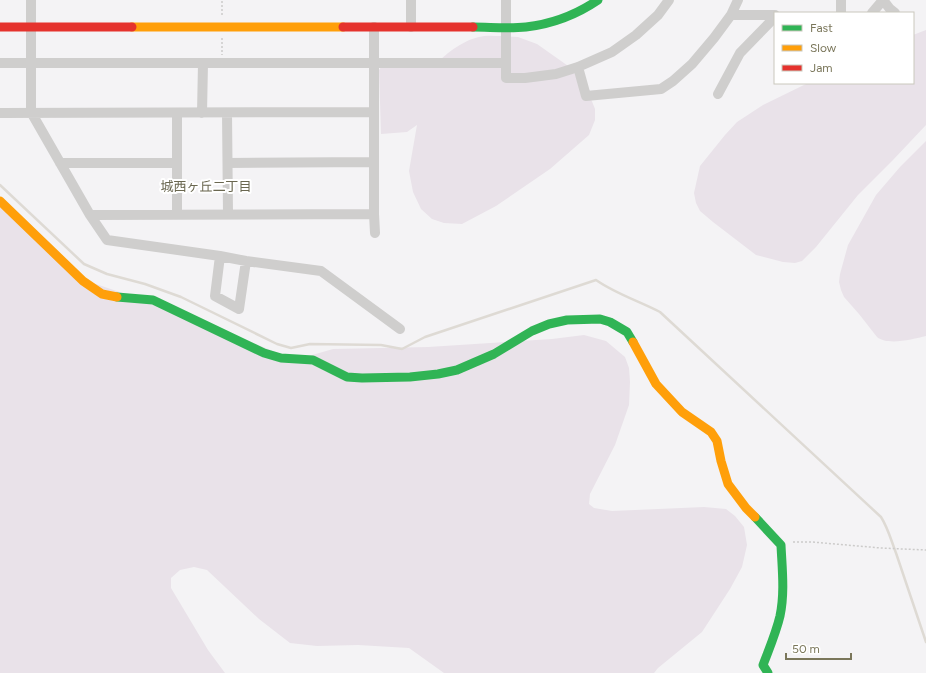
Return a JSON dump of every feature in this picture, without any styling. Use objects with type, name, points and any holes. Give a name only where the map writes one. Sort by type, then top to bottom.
[{"type":"street","points":[[31,0],[31,112],[90,215],[107,240],[321,271],[400,329]]},
{"type":"street","points":[[411,0],[411,27]]},
{"type":"street","points":[[506,0],[506,78],[525,78],[556,74],[578,67],[612,52],[636,35],[658,15],[670,0]]},
{"type":"street","points":[[0,27],[506,27],[558,21],[576,14],[598,0]]},
{"type":"street","points":[[578,67],[586,96],[661,89],[673,81],[692,64],[731,15],[738,0]]},
{"type":"street","points":[[840,12],[841,0]]},
{"type":"street","points":[[873,12],[883,0],[894,12]]},
{"type":"street","points":[[731,15],[774,16]]},
{"type":"street","points":[[718,94],[740,53],[774,17]]},
{"type":"street","points":[[374,27],[375,232]]},
{"type":"street","points":[[202,113],[203,62]]},
{"type":"street","points":[[0,63],[506,62]]},
{"type":"street","points":[[0,113],[374,112]]},
{"type":"street","points":[[177,113],[177,214]]},
{"type":"street","points":[[227,113],[228,214]]},
{"type":"street","points":[[228,163],[374,162]]},
{"type":"street","points":[[60,163],[177,163]]},
{"type":"street","points":[[0,201],[83,281],[102,294],[152,300],[264,353],[280,358],[313,360],[347,377],[410,377],[457,370],[494,354],[532,331],[549,324],[567,320],[600,319],[610,322],[627,332],[656,384],[682,412],[711,432],[717,441],[728,484],[746,508],[781,545],[782,599],[778,623],[764,665],[768,673]]},
{"type":"street","points":[[90,215],[374,214]]},
{"type":"street","points":[[220,256],[215,296],[239,309],[246,261]]},
{"type":"path","points":[[781,545],[791,542],[812,542],[926,550]]},
{"type":"shaded area","points":[[926,30],[926,125],[858,195],[816,247],[802,261],[795,263],[783,262],[756,255],[700,211],[696,203],[694,193],[700,166],[737,122],[763,105],[806,84],[914,84],[914,35]]},
{"type":"shaded area","points":[[482,36],[518,37],[537,44],[571,68],[591,99],[595,109],[595,120],[589,135],[550,169],[496,206],[462,224],[444,223],[432,219],[421,209],[413,192],[409,171],[417,125],[407,132],[381,134],[379,70],[381,67],[434,68],[448,53],[467,41]]},
{"type":"shaded area","points":[[926,141],[926,336],[901,341],[882,340],[877,337],[844,297],[839,282],[840,274],[848,245],[876,195],[900,167]]},
{"type":"shaded area","points":[[0,204],[75,277],[173,310],[295,360],[333,349],[428,347],[552,339],[584,335],[606,341],[625,357],[629,368],[629,405],[615,445],[590,494],[589,504],[594,508],[612,511],[704,507],[726,509],[735,516],[744,527],[747,545],[742,567],[730,589],[702,632],[658,668],[654,673],[444,673],[409,648],[358,645],[317,646],[290,643],[259,619],[207,570],[194,567],[180,570],[171,578],[171,588],[208,650],[225,673],[0,673]]},
{"type":"waterway","points":[[0,185],[84,264],[107,274],[145,284],[181,297],[277,344],[291,348],[310,344],[381,345],[402,349],[425,337],[596,280],[660,312],[881,517],[886,525],[926,642]]},
{"type":"traffic: fast","points":[[473,27],[519,28],[536,26],[572,14],[598,0]]},
{"type":"traffic: fast","points":[[117,297],[153,300],[264,353],[281,358],[313,360],[347,377],[410,377],[457,370],[494,354],[532,331],[549,324],[567,320],[600,319],[610,322],[627,332],[633,342]]},
{"type":"traffic: fast","points":[[755,517],[781,545],[783,580],[782,607],[763,665],[768,673]]},
{"type":"traffic: slow","points":[[132,27],[343,27]]},
{"type":"traffic: slow","points":[[0,201],[83,281],[102,294],[117,297]]},
{"type":"traffic: slow","points":[[633,342],[656,384],[682,412],[711,432],[717,441],[728,484],[746,508],[755,517]]},
{"type":"traffic: jam","points":[[0,27],[132,27]]},
{"type":"traffic: jam","points":[[343,27],[473,27]]},
{"type":"district","name":"城西ヶ丘二丁目","points":[[206,186]]}]
